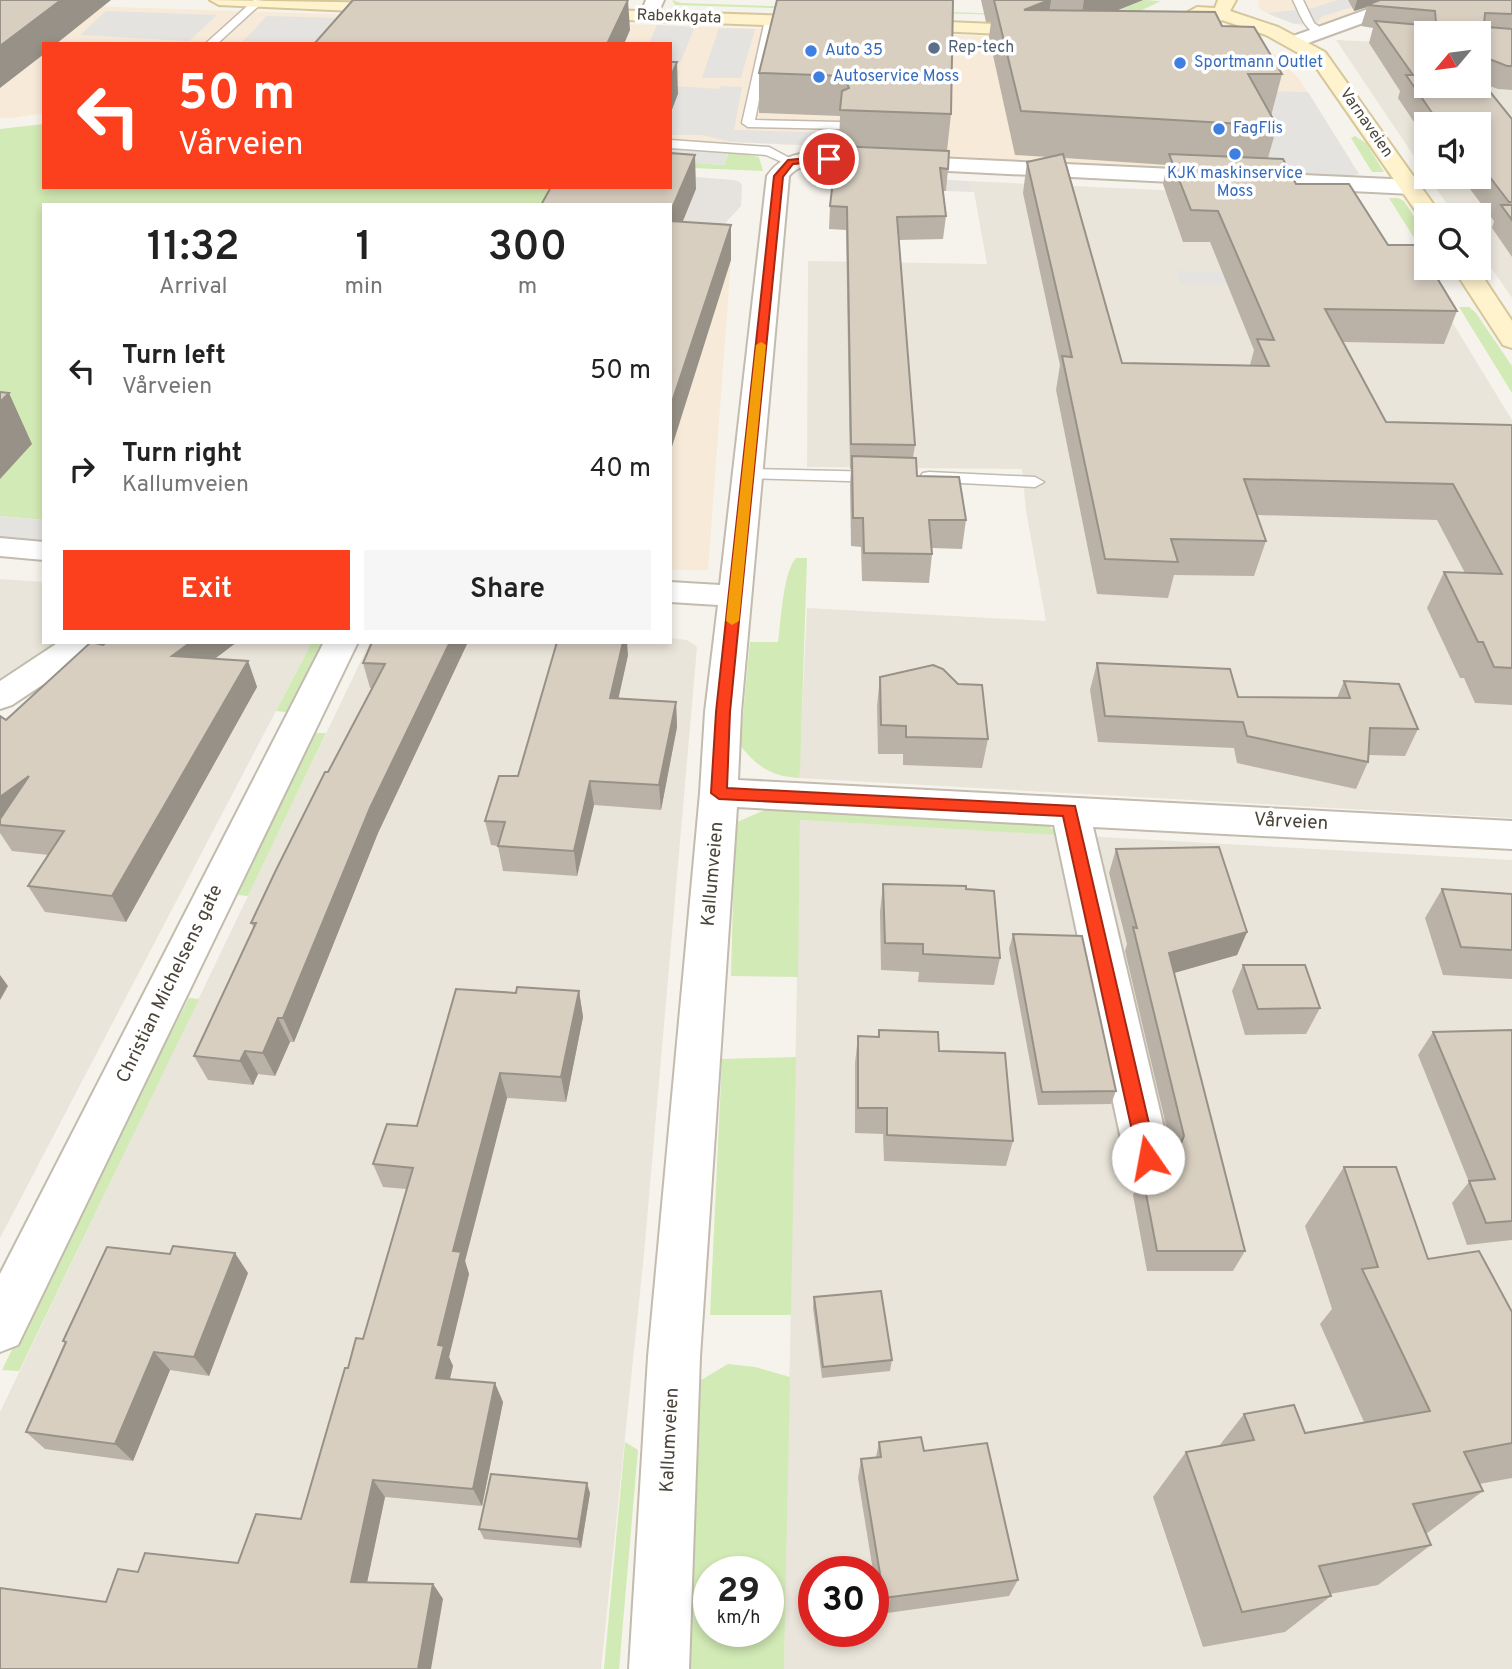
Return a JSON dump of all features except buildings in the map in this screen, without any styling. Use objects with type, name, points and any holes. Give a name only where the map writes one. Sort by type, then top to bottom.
[{"type":"street","points":[[219,0],[363,11],[420,9]]},
{"type":"street","points":[[1291,43],[1409,0]]},
{"type":"street","name":"Varnaveien","points":[[1224,7],[1203,23],[1176,30],[1149,28],[1190,6],[1224,7],[1318,56],[1422,203]]},
{"type":"street","name":"Varnaveien","points":[[1190,6],[1203,23],[1291,43]]},
{"type":"street","name":"Rabekkgata","points":[[555,13],[652,8],[770,20],[836,23]]},
{"type":"street","points":[[877,24],[1053,32]]},
{"type":"street","points":[[1321,33],[1367,37]]},
{"type":"street","points":[[791,162],[829,159],[1412,187]]},
{"type":"street","name":"Kallumveien","points":[[659,1669],[674,1357],[719,793],[723,712],[778,176],[791,162]]},
{"type":"street","points":[[1473,280],[1512,340]]},
{"type":"street","points":[[0,547],[42,551]]},
{"type":"street","points":[[672,592],[734,596]]},
{"type":"street","points":[[0,697],[80,644]]},
{"type":"street","name":"Christian Michelsens gate","points":[[0,1327],[340,644]]},
{"type":"street","name":"Vårveien","points":[[719,793],[1512,835]]},
{"type":"street","points":[[1070,810],[1148,1158]]},
{"type":"lane","points":[[1298,0],[1310,25],[1321,33]]},
{"type":"lane","points":[[212,42],[259,1]]},
{"type":"lane","points":[[770,20],[748,123],[840,126]]},
{"type":"lane","points":[[672,144],[769,151],[791,162]]},
{"type":"lane","points":[[748,474],[1035,482]]},
{"type":"shaded area","points":[[1259,0],[1399,0],[1328,25],[1303,26],[1261,10]]},
{"type":"shaded area","points":[[1337,0],[1373,0],[1321,17],[1317,23],[1294,24],[1267,13],[1313,8]]},
{"type":"shaded area","points":[[0,3],[1245,45],[1276,55],[1299,79],[1359,174],[1229,173],[877,155],[879,149],[731,142],[728,152],[672,161],[672,42],[42,42],[42,113],[0,118]]},
{"type":"shaded area","points":[[106,11],[217,15],[189,41],[80,35]]},
{"type":"shaded area","points":[[267,16],[336,18],[315,42],[242,42]]},
{"type":"shaded area","points":[[657,25],[695,27],[680,63],[672,62],[672,42],[650,42]]},
{"type":"shaded area","points":[[719,28],[755,29],[741,78],[702,78]]},
{"type":"shaded area","points":[[1336,40],[1414,43],[1414,98],[1491,98],[1491,72],[1512,47],[1512,298],[1491,267],[1491,203],[1446,203],[1437,189],[1491,189],[1491,112],[1414,112],[1414,156]]},
{"type":"shaded area","points":[[672,70],[679,71],[675,86],[719,89],[720,86],[742,87],[734,130],[847,133],[846,147],[731,142],[702,135],[672,135],[672,112],[678,95],[672,94]]},
{"type":"shaded area","points":[[1257,91],[1308,92],[1359,174],[1345,178],[1268,176],[1237,116]]},
{"type":"shaded area","points":[[672,149],[728,152],[724,165],[672,161]]},
{"type":"shaded area","points":[[821,172],[968,181],[974,192],[813,186],[814,176]]},
{"type":"shaded area","points":[[672,175],[734,180],[742,186],[741,206],[693,258],[672,210],[672,203],[544,203],[672,189]]},
{"type":"shaded area","points":[[968,181],[1265,195],[1414,268],[1414,280],[1426,280],[1512,420],[1512,818],[799,778],[807,608],[1046,621],[1026,511],[1022,469],[807,467],[808,261],[987,264],[974,192]]},
{"type":"shaded area","points":[[672,257],[731,260],[708,570],[672,570]]},
{"type":"shaded area","points":[[1176,271],[1301,273],[1373,288],[1180,283]]},
{"type":"shaded area","points":[[0,516],[42,520],[42,545],[0,541]]},
{"type":"shaded area","points":[[0,579],[42,582],[42,644],[52,644],[0,678]]},
{"type":"shaded area","points":[[672,638],[687,640],[697,647],[644,1254],[601,1669],[0,1669],[0,1412],[369,644],[672,644]]},
{"type":"shaded area","points":[[113,644],[311,644],[0,1238],[0,722]]},
{"type":"shaded area","points":[[800,820],[1512,860],[1512,1669],[784,1669]]},
{"type":"green space","points":[[672,0],[681,3],[1101,17],[1143,0],[1161,1],[1136,13],[1098,18],[675,5]]},
{"type":"green space","points":[[42,124],[42,189],[572,189],[569,203],[42,203],[42,520],[0,516],[0,129]]},
{"type":"green space","points":[[1355,136],[1366,143],[1384,172],[1372,172],[1351,138]]},
{"type":"green space","points":[[729,151],[759,157],[763,171],[672,167],[672,161],[724,165]]},
{"type":"green space","points":[[1389,198],[1404,201],[1414,216],[1414,238]]},
{"type":"green space","points":[[1459,307],[1469,307],[1476,313],[1512,366],[1512,393]]},
{"type":"green space","points":[[796,558],[807,558],[799,778],[765,769],[740,745],[750,642],[778,642],[785,585]]},
{"type":"green space","points":[[311,644],[321,644],[286,712],[276,711]]},
{"type":"green space","points":[[314,733],[326,733],[248,896],[238,895]]},
{"type":"green space","points":[[769,808],[1048,825],[1058,835],[800,820],[798,977],[731,976],[735,823]]},
{"type":"green space","points":[[189,998],[199,999],[19,1371],[2,1370],[118,1133]]},
{"type":"green space","points":[[796,1057],[791,1315],[710,1315],[722,1059]]},
{"type":"green space","points":[[728,1364],[755,1367],[790,1377],[784,1669],[685,1669],[701,1380]]},
{"type":"green space","points":[[625,1442],[638,1450],[619,1669],[604,1669]]},
{"type":"slow traffic","points":[[732,621],[761,345]]},
{"type":"place","name":"Rep-tech","points":[[934,48]]},
{"type":"place","name":"Auto 35","points":[[811,51]]},
{"type":"place","name":"Sportmann Outlet","points":[[1180,63]]},
{"type":"place","name":"Autoservice Moss","points":[[819,77]]},
{"type":"place","name":"FagFlis","points":[[1219,129]]},
{"type":"place","name":"KJK maskinservice Moss","points":[[1235,154]]},
{"type":"route","points":[[829,159],[791,162],[778,176],[723,712],[719,793],[1070,810],[1148,1158]]}]
